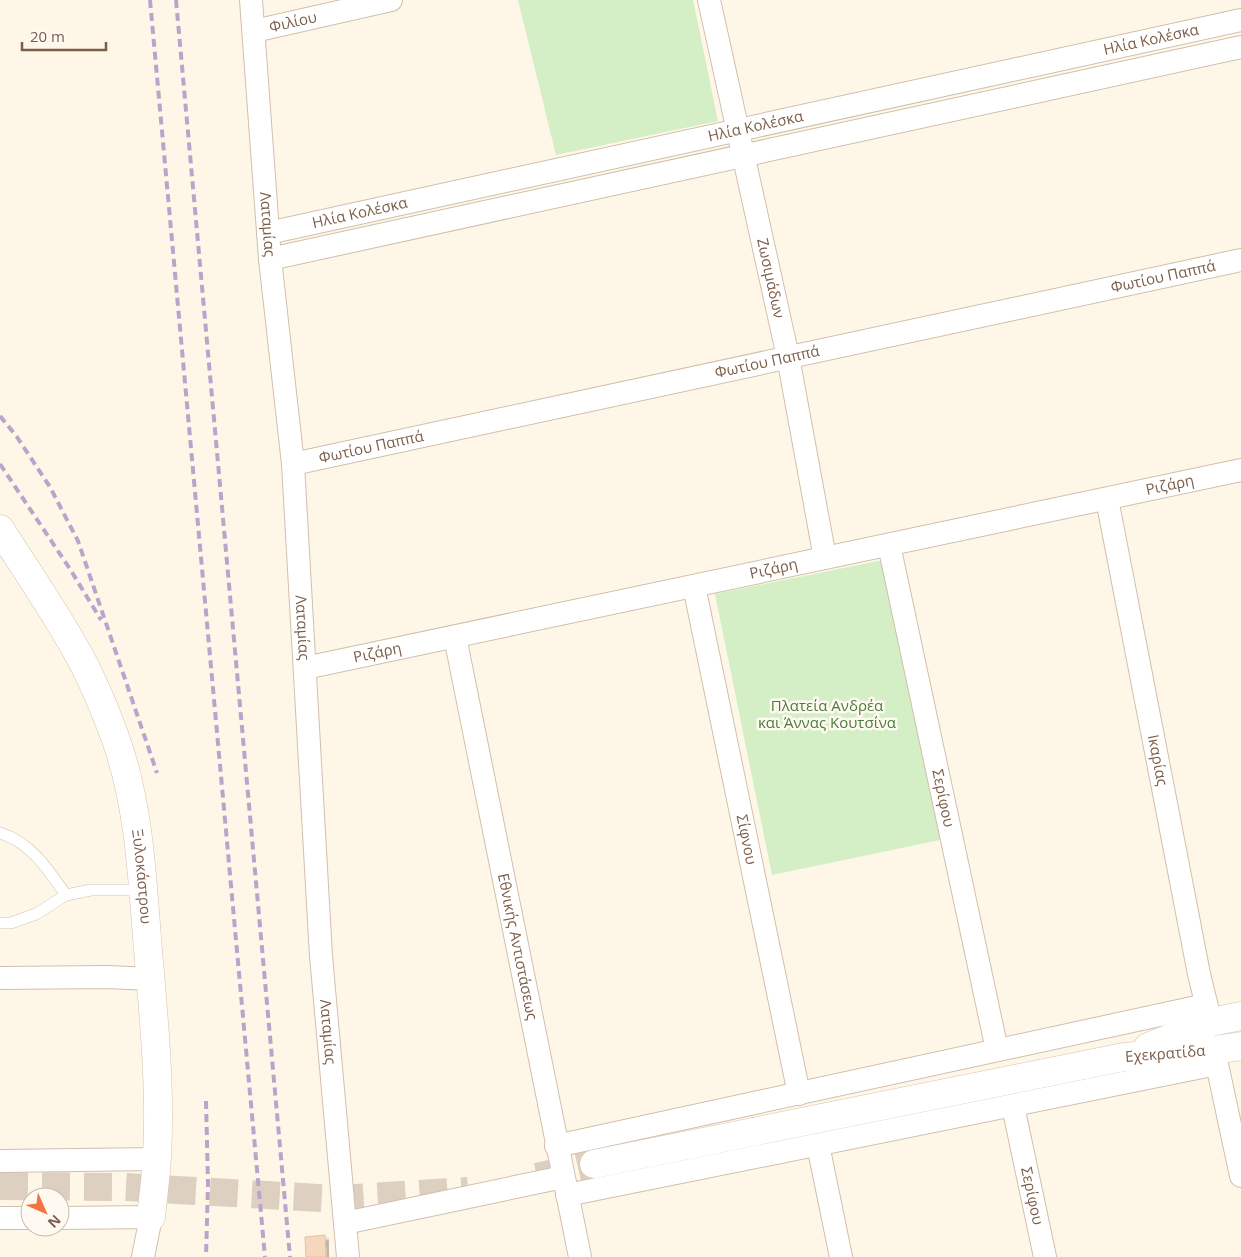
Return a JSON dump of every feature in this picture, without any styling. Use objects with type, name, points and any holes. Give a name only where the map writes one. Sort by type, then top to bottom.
[{"type":"street","name":"Λαταμίας","points":[[251,0],[270,259],[293,464],[321,956],[348,1257]]},
{"type":"street","name":"Φιλίου","points":[[254,31],[391,0]]},
{"type":"street","name":"Ζωσιμάδων","points":[[709,0],[788,357],[825,558]]},
{"type":"street","name":"Ηλία Κολέσκα","points":[[268,233],[1241,20]]},
{"type":"street","name":"Ηλία Κολέσκα","points":[[270,259],[1241,47]]},
{"type":"street","name":"Φωτίου Παππά","points":[[293,464],[1241,260]]},
{"type":"street","name":"Ριζάρη","points":[[306,668],[1241,470]]},
{"type":"street","name":"Ικαρίας","points":[[1107,499],[1208,1014]]},
{"type":"street","name":"Ξυλοκάστρου","points":[[0,529],[73,645],[91,678],[106,712],[125,769],[144,890],[158,1106],[157,1159],[151,1217],[143,1257]]},
{"type":"street","name":"Σερίφου","points":[[889,545],[997,1050]]},
{"type":"street","name":"Σίφνου","points":[[694,586],[799,1094]]},
{"type":"street","name":"Εθνικής Αντιστάσεως","points":[[454,637],[580,1257]]},
{"type":"street","points":[[0,978],[107,977],[151,979]]},
{"type":"street","name":"Εχεκρατίδα","points":[[1124,1057],[1208,1014],[1241,1016]]},
{"type":"street","points":[[556,1146],[997,1050],[1208,1014]]},
{"type":"street","name":"Εχεκρατίδα","points":[[1124,1057],[1216,1057],[1241,1046]]},
{"type":"street","points":[[594,1164],[1124,1057]]},
{"type":"street","points":[[345,1223],[818,1144],[1013,1106],[1216,1057],[1241,1176]]},
{"type":"street","name":"Σερίφου","points":[[1013,1106],[1045,1257]]},
{"type":"street","points":[[818,1144],[841,1257]]},
{"type":"street","points":[[0,1161],[157,1159]]},
{"type":"street","points":[[70,1218],[151,1217]]},
{"type":"street","points":[[0,1218],[20,1218]]},
{"type":"lane","points":[[0,833],[12,837],[38,857],[66,895]]},
{"type":"lane","points":[[0,923],[11,923],[36,914],[66,895],[91,890],[144,890]]},
{"type":"green space","points":[[518,0],[693,0],[718,121],[556,155]]},
{"type":"green space","name":"Πλατεία Ανδρέα και Άννας Κουτσίνα","points":[[883,560],[940,840],[772,875],[715,594]]},
{"type":"building","points":[[325,1235],[326,1257],[306,1257],[305,1237]]},
{"type":"tunnel","points":[[537,1177],[594,1164]]},
{"type":"tunnel","points":[[0,1186],[125,1187],[337,1199],[468,1191]]},
{"type":"railway","points":[[150,0],[265,1257]]},
{"type":"railway","points":[[176,0],[290,1257]]},
{"type":"railway","points":[[0,416],[17,437],[50,487],[78,541],[157,773]]},
{"type":"railway","points":[[0,464],[70,569],[101,620]]},
{"type":"railway","points":[[206,1101],[208,1183],[206,1257]]}]
